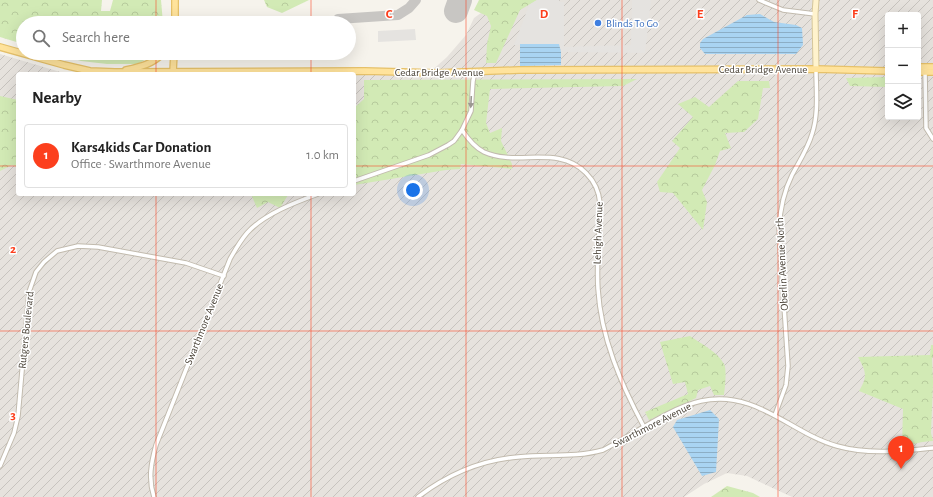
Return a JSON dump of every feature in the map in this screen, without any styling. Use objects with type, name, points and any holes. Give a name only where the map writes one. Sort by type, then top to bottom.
[{"type":"main road","points":[[175,0],[175,16]]},
{"type":"main road","name":"Cedar Bridge Avenue","points":[[0,47],[16,52]]},
{"type":"main road","name":"Cedar Bridge Avenue","points":[[46,60],[90,71],[115,72],[365,71],[438,73],[519,70],[885,70]]},
{"type":"main road","points":[[115,72],[146,65],[155,60]]},
{"type":"main road","points":[[173,72],[174,60]]},
{"type":"main road","points":[[921,71],[933,67]]},
{"type":"main road","points":[[921,68],[933,72]]},
{"type":"street","points":[[759,0],[783,10],[815,14]]},
{"type":"street","points":[[816,0],[816,69]]},
{"type":"street","name":"Oberlin Avenue North","points":[[775,415],[786,385],[788,366],[779,214],[786,190],[812,134],[816,100],[816,69]]},
{"type":"street","points":[[926,70],[926,128],[933,139]]},
{"type":"street","points":[[356,180],[435,151],[454,141],[462,130],[471,111],[475,72]]},
{"type":"street","name":"Lehigh Avenue","points":[[462,130],[470,142],[483,152],[500,156],[552,157],[566,160],[574,163],[582,169],[593,182],[599,194],[600,203],[598,290],[604,328],[617,372],[644,427]]},
{"type":"street","name":"Swarthmore Avenue","points":[[154,497],[150,472],[151,461],[230,259],[248,232],[254,226],[284,208],[313,196]]},
{"type":"street","name":"Rutgers Boulevard","points":[[0,466],[14,433],[18,416],[29,292],[36,272],[47,259],[57,251],[70,247],[98,247],[186,263],[224,276]]},
{"type":"street","name":"Swarthmore Avenue","points":[[418,497],[440,482],[483,463],[519,457],[573,456],[603,450],[644,427],[683,408],[702,401],[722,400],[741,402],[755,406],[821,440],[850,449],[883,452],[933,448]]},
{"type":"shaded area","points":[[499,0],[933,0],[933,497],[792,497],[747,476],[727,473],[704,484],[684,497],[0,497],[0,54],[60,72],[16,72],[16,196],[356,196],[356,73],[429,73],[447,57],[466,35],[474,18]]},
{"type":"shaded area","points":[[537,0],[559,0],[560,2],[564,2],[564,47],[631,45],[632,0],[651,0],[645,53],[561,52],[559,44],[514,45],[529,5]]},
{"type":"shaded area","points":[[415,29],[416,40],[378,42],[378,31]]},
{"type":"green space","points":[[0,0],[102,0],[101,11],[110,11],[113,0],[161,0],[162,16],[16,16],[16,42],[0,37]]},
{"type":"green space","points":[[264,0],[309,0],[282,13],[267,7]]},
{"type":"green space","points":[[479,0],[537,0],[520,10],[496,63],[486,63],[487,44],[491,26],[487,16],[474,10]]},
{"type":"green space","points":[[78,60],[145,60],[138,64],[107,64]]},
{"type":"green space","points":[[885,77],[885,87],[850,86],[846,78]]},
{"type":"green space","points":[[637,79],[623,86],[490,89],[486,123],[490,133],[502,128],[501,141],[512,164],[512,169],[461,164],[460,169],[356,185],[356,106],[364,99],[364,80]]},
{"type":"green space","points":[[738,81],[769,81],[770,88],[763,88],[758,119],[744,132],[725,133],[731,148],[720,151],[715,165],[702,190],[707,202],[703,230],[673,193],[660,192],[657,182],[680,148],[672,141],[693,117],[678,104],[695,97],[709,107]]},
{"type":"green space","points":[[0,96],[16,100],[16,166],[12,165],[0,171]]},
{"type":"green space","points":[[252,196],[287,196],[280,208],[268,202],[257,208]]},
{"type":"green space","points":[[690,336],[718,356],[724,364],[726,374],[724,395],[714,395],[710,386],[698,390],[696,398],[649,420],[645,412],[688,394],[685,382],[673,384],[660,342]]},
{"type":"green space","points":[[931,345],[933,345],[931,433],[933,441],[902,446],[903,409],[859,391],[864,382],[865,374],[858,357],[930,355]]},
{"type":"green space","points":[[727,486],[753,493],[760,497],[711,497]]},
{"type":"water","points":[[760,14],[774,22],[796,25],[802,28],[803,45],[796,54],[705,54],[700,48],[700,43],[703,39],[747,15]]},
{"type":"water","points":[[520,44],[559,44],[561,52],[561,65],[520,66]]},
{"type":"water","points":[[710,410],[719,419],[716,472],[702,476],[673,427],[677,420]]},
{"type":"taxiway","points":[[356,18],[398,15],[409,8],[416,0]]},
{"type":"runway","points":[[456,11],[460,0]]},
{"type":"place","name":"Blinds To Go","points":[[598,23]]},
{"type":"place","name":"Kars4kids Car Donation","points":[[901,469]]}]
